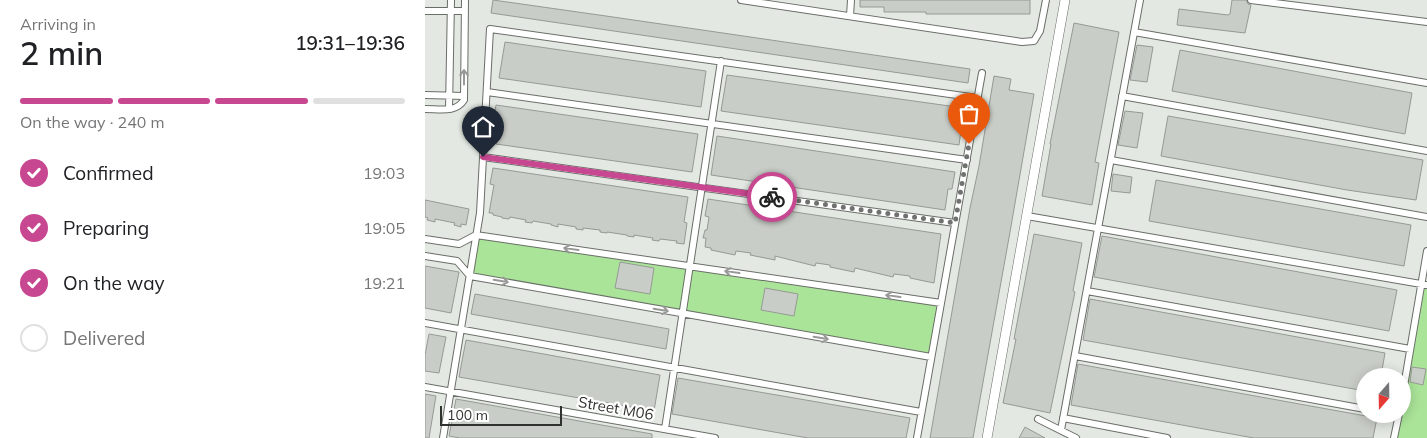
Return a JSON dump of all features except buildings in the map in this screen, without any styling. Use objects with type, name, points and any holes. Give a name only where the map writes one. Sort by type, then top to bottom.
[{"type":"street","points":[[449,109],[451,0]]},
{"type":"street","points":[[425,108],[449,109],[460,106],[464,100],[465,0]]},
{"type":"street","points":[[741,0],[1022,42],[1034,41],[1040,31],[1046,0]]},
{"type":"street","points":[[850,16],[851,0]]},
{"type":"street","points":[[987,438],[1065,0]]},
{"type":"street","points":[[1061,430],[1140,0]]},
{"type":"street","points":[[1251,0],[1427,22]]},
{"type":"street","points":[[425,11],[465,11]]},
{"type":"street","points":[[443,438],[480,214],[491,29],[978,98]]},
{"type":"street","points":[[1134,32],[1427,83]]},
{"type":"street","points":[[665,429],[721,61]]},
{"type":"street","points":[[917,438],[982,73]]},
{"type":"street","points":[[487,92],[967,160]]},
{"type":"street","points":[[425,95],[464,96]]},
{"type":"street","points":[[1122,96],[1427,151]]},
{"type":"street","points":[[483,157],[955,223]]},
{"type":"street","points":[[1111,160],[1427,217]]},
{"type":"street","points":[[1027,216],[1424,284]]},
{"type":"street","points":[[425,239],[459,244],[476,235],[941,303]]},
{"type":"street","points":[[1407,368],[1424,284],[1427,251]]},
{"type":"street","points":[[425,256],[457,261],[470,276],[931,357]]},
{"type":"street","points":[[1087,291],[1410,349]]},
{"type":"street","points":[[425,323],[921,412]]},
{"type":"street","points":[[1075,356],[1356,407]]},
{"type":"street","name":"Street M06","points":[[425,387],[715,438]]},
{"type":"street","points":[[1063,418],[1167,438]]},
{"type":"street","points":[[1038,419],[1076,438]]},
{"type":"street","points":[[1394,438],[1397,423]]},
{"type":"green space","points":[[476,235],[941,303],[931,357],[470,276]]},
{"type":"green space","points":[[1421,284],[1427,285],[1427,438],[1394,438],[1397,423],[1411,423],[1411,368],[1407,368]]},
{"type":"way so far","points":[[772,197],[955,223],[969,144]]},
{"type":"route","points":[[483,157],[772,197]]}]
